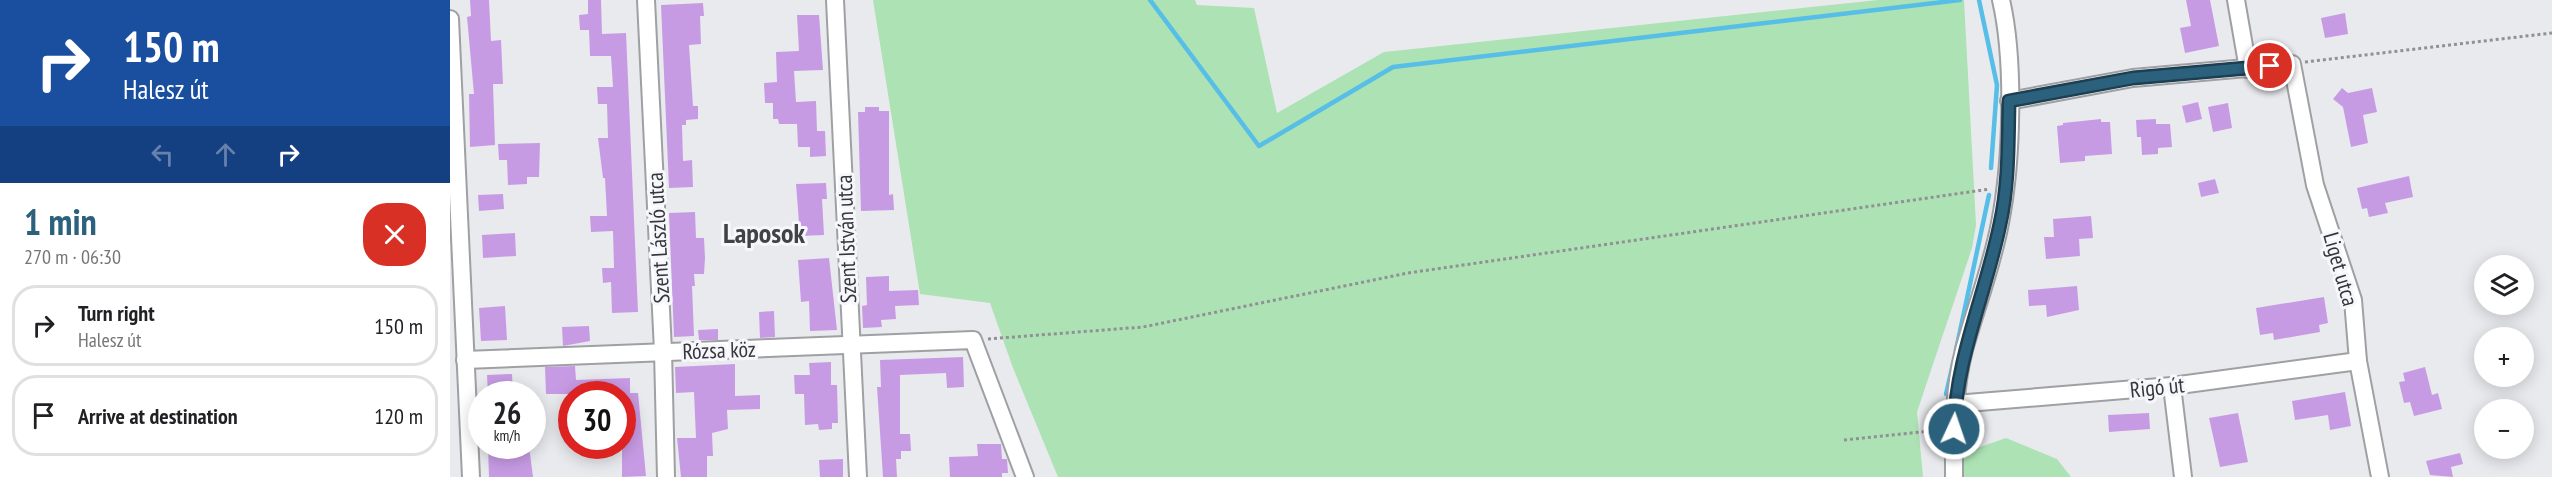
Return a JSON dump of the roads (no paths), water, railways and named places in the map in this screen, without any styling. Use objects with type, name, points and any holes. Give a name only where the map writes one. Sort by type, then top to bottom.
[{"type":"street","name":"Szent László utca","points":[[646,0],[663,351],[666,477]]},
{"type":"street","name":"Szent István utca","points":[[836,0],[850,346],[858,477]]},
{"type":"street","points":[[1954,477],[1955,404],[1964,352],[2000,225],[2006,186],[2009,54],[2001,0]]},
{"type":"street","points":[[2009,101],[2133,78],[2248,69],[2236,0]]},
{"type":"street","points":[[450,19],[471,477]]},
{"type":"street","name":"Liget utca","points":[[2248,69],[2292,64],[2315,185],[2353,300],[2358,361],[2380,477]]},
{"type":"street","name":"Rózsa köz","points":[[465,360],[973,340],[1025,477]]},
{"type":"street","name":"Rigó út","points":[[1955,404],[2172,386],[2358,361]]},
{"type":"street","points":[[2172,386],[2183,477]]},
{"type":"waterway","points":[[1150,0],[1259,146],[1393,67],[1960,0]]},
{"type":"waterway","points":[[1979,0],[1997,85],[1991,168]]},
{"type":"waterway","points":[[1956,350],[1989,195]]},
{"type":"waterway","points":[[1946,394],[1953,364]]},
{"type":"district","name":"Laposok","points":[[764,233]]}]
